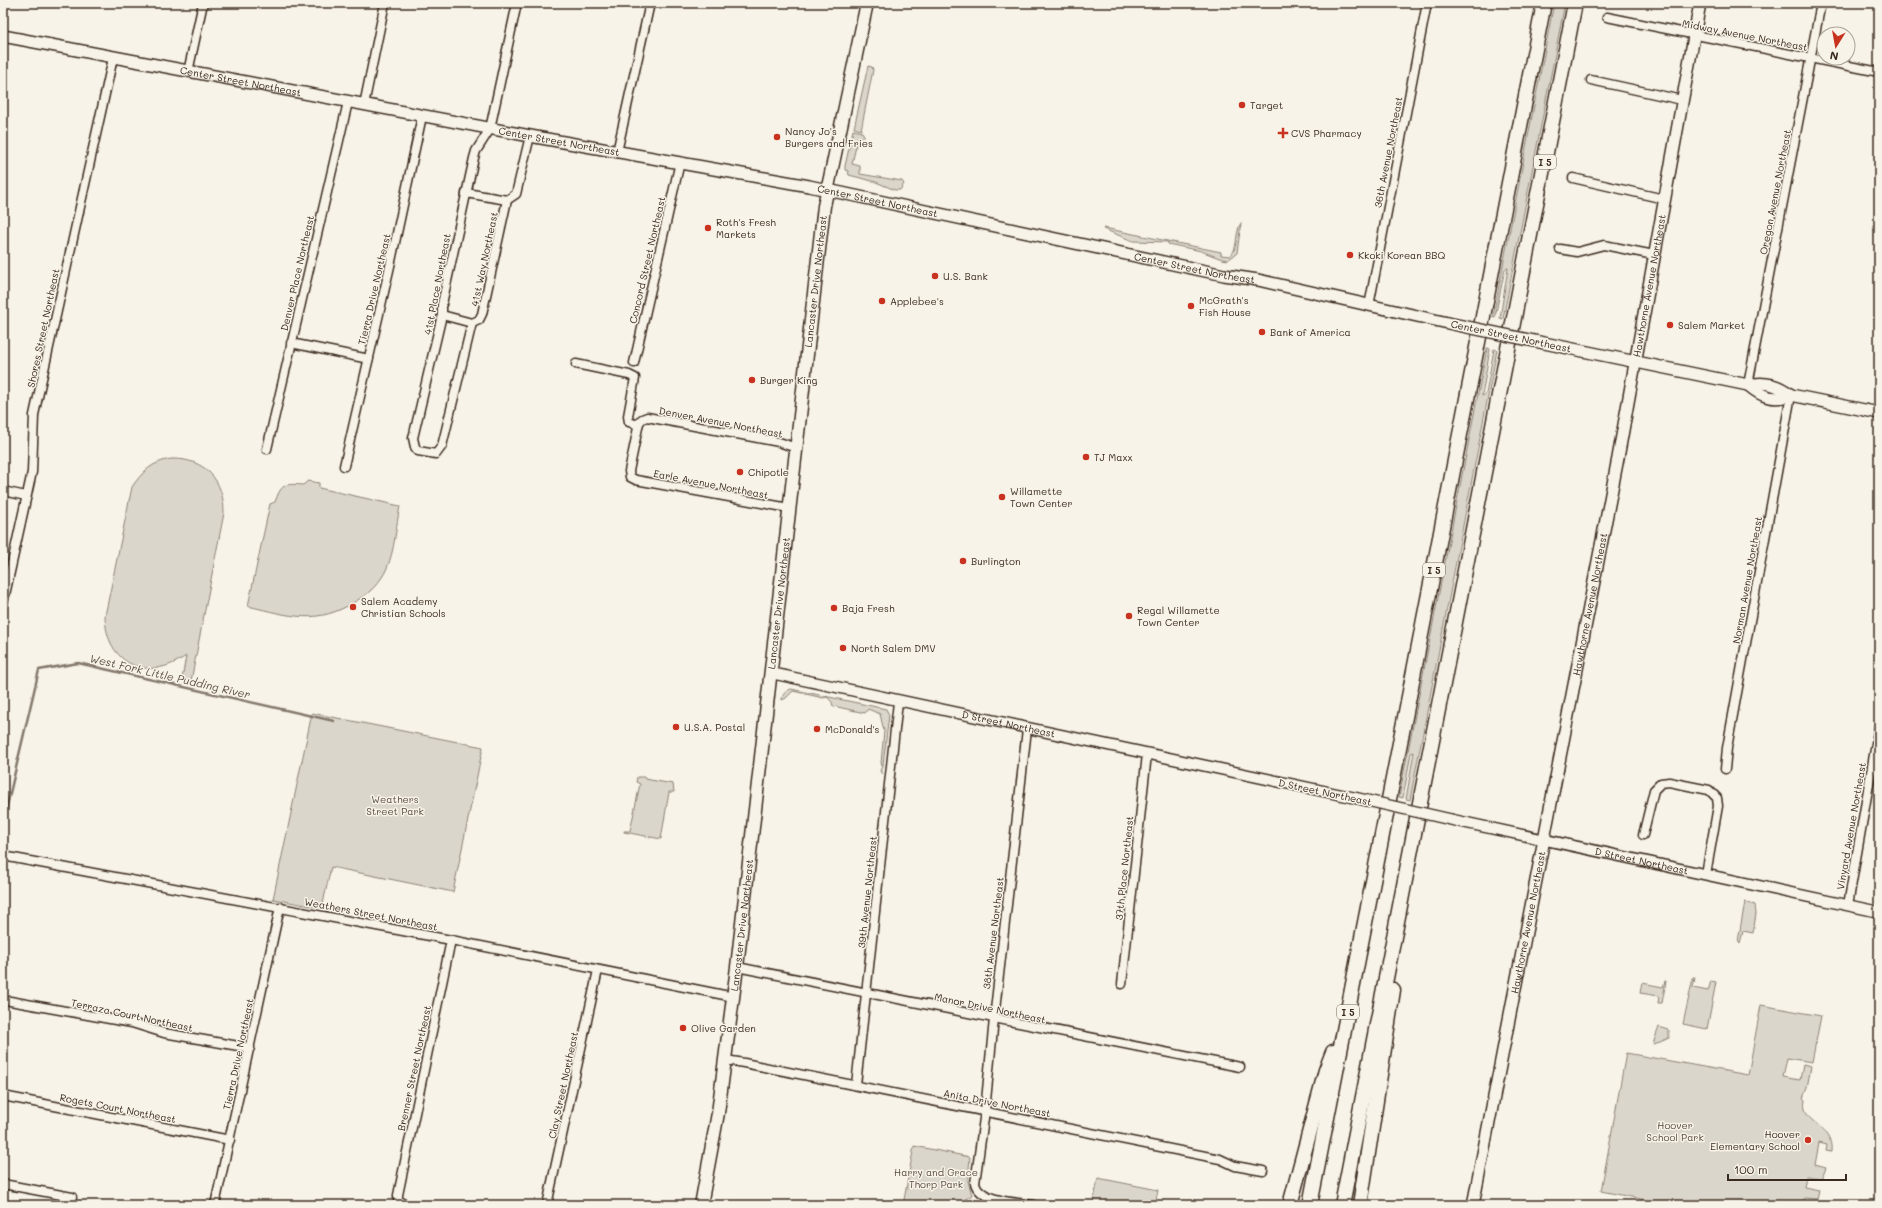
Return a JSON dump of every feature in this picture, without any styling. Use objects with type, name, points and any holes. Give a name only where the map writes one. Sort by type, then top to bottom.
[{"type":"highway","name":"I 5","points":[[1310,1205],[1544,3]]},
{"type":"highway","name":"I 5","points":[[1342,1205],[1575,3]]},
{"type":"highway","name":"I 5","points":[[1360,1205],[1404,924],[1412,844]]},
{"type":"highway","points":[[1290,1205],[1326,1070],[1348,1009]]},
{"type":"main road","name":"Lancaster Drive Northeast","points":[[701,1205],[726,1060],[734,997],[826,190],[867,3]]},
{"type":"main road","name":"Hawthorne Avenue Northeast","points":[[1473,1205],[1618,458],[1700,3]]},
{"type":"main road","name":"Center Street Northeast","points":[[3,36],[364,106],[680,162],[826,190],[1258,280],[1369,306],[1635,363],[1748,386],[1761,382],[1782,387],[1791,395],[1879,414]]},
{"type":"street","points":[[188,72],[203,3]]},
{"type":"street","points":[[364,106],[385,3]]},
{"type":"street","points":[[490,129],[517,3]]},
{"type":"street","points":[[617,152],[650,3]]},
{"type":"street","name":"36th Avenue Northeast","points":[[1369,306],[1427,3]]},
{"type":"street","name":"Oregon Avenue Northeast","points":[[1748,386],[1821,3]]},
{"type":"street","name":"Midway Avenue Northeast","points":[[1607,17],[1879,72]]},
{"type":"street","name":"Shores Street Northeast","points":[[3,604],[32,472],[34,415],[113,58]]},
{"type":"street","points":[[1591,80],[1682,100]]},
{"type":"street","name":"Denver Place Northeast","points":[[267,449],[348,102]]},
{"type":"street","name":"Tierra Drive Northeast","points":[[344,466],[422,116]]},
{"type":"street","name":"41st Place Northeast","points":[[415,447],[414,438],[442,316],[442,304],[466,193],[476,151],[490,129]]},
{"type":"street","name":"41st Way Northeast","points":[[415,447],[418,451],[436,454],[442,446],[472,323],[479,320],[482,314],[507,200],[516,194],[530,136]]},
{"type":"street","name":"Concord Street Northeast","points":[[634,362],[680,162]]},
{"type":"street","points":[[1573,178],[1664,199]]},
{"type":"street","points":[[466,193],[507,200]]},
{"type":"street","points":[[1560,248],[1577,252],[1604,245],[1654,255]]},
{"type":"street","points":[[442,316],[472,323]]},
{"type":"street","points":[[291,343],[369,359]]},
{"type":"street","points":[[576,364],[629,375],[635,378],[628,416],[629,422],[640,422]]},
{"type":"street","name":"Norman Avenue Northeast","points":[[1726,769],[1727,748],[1791,395]]},
{"type":"street","name":"Denver Avenue Northeast","points":[[640,422],[647,417],[779,442],[796,448]]},
{"type":"street","name":"Earle Avenue Northeast","points":[[640,422],[629,471],[630,476],[636,480],[789,508]]},
{"type":"street","points":[[3,491],[26,496]]},
{"type":"street","name":"D Street Northeast","points":[[771,674],[1356,798],[1879,912]]},
{"type":"street","name":"39th Avenue Northeast","points":[[856,1085],[898,702]]},
{"type":"street","name":"38th Avenue Northeast","points":[[1027,729],[985,1111],[976,1175],[976,1187],[983,1195],[988,1197],[1034,1205]]},
{"type":"street","name":"Vinyard Avenue Northeast","points":[[1848,905],[1879,729]]},
{"type":"street","name":"37th Place Northeast","points":[[1122,984],[1147,754]]},
{"type":"street","points":[[1643,835],[1654,790],[1659,784],[1669,782],[1712,792],[1717,798],[1718,806],[1706,874]]},
{"type":"street","name":"Weathers Street Northeast","points":[[3,856],[280,907],[734,997]]},
{"type":"street","name":"Tierra Drive Northeast","points":[[215,1205],[280,907]]},
{"type":"street","name":"Brenner Street Northeast","points":[[407,1205],[398,1200],[451,940]]},
{"type":"street","name":"Manor Drive Northeast","points":[[737,968],[866,992],[994,1019],[1240,1067]]},
{"type":"street","name":"Clay Street Northeast","points":[[547,1205],[598,970]]},
{"type":"street","name":"Terraza Court Northeast","points":[[10,1001],[132,1023],[168,1034],[250,1048]]},
{"type":"street","name":"Anita Drive Northeast","points":[[726,1060],[1220,1159],[1236,1166],[1263,1172]]},
{"type":"street","name":"Rogets Court Northeast","points":[[3,1096],[230,1140]]},
{"type":"street","points":[[3,1184],[72,1197],[70,1205]]},
{"type":"green space","points":[[1554,3],[1565,3],[1503,319],[1500,318],[1508,268],[1505,269],[1495,317],[1493,317]]},
{"type":"green space","points":[[868,66],[872,67],[873,70],[861,130],[854,128]]},
{"type":"green space","points":[[853,130],[862,132],[865,137],[858,137],[852,164],[860,166],[860,174],[902,181],[904,184],[900,190],[895,190],[876,182],[849,175],[848,171],[845,170]]},
{"type":"green space","points":[[1241,223],[1237,253],[1228,260],[1201,251],[1168,244],[1168,242],[1133,241],[1103,229],[1221,252],[1221,255],[1230,256],[1235,249]]},
{"type":"green space","points":[[1487,348],[1490,349],[1482,396],[1486,394],[1494,349],[1497,350],[1410,800],[1406,799],[1414,752],[1411,753],[1403,798],[1399,797]]},
{"type":"green space","points":[[171,459],[194,462],[203,467],[216,481],[223,501],[224,513],[191,681],[182,679],[186,656],[171,664],[157,668],[143,668],[131,664],[121,657],[113,646],[107,633],[105,616],[132,487],[148,468],[164,460]]},
{"type":"green space","points":[[308,481],[319,483],[319,488],[400,506],[394,545],[387,568],[378,583],[365,595],[342,609],[329,614],[303,617],[248,606],[270,504],[275,502],[279,492],[284,486],[291,484],[303,485]]},
{"type":"green space","points":[[791,689],[886,709],[889,715],[882,774],[880,771],[882,766],[884,731],[880,714],[868,709],[865,713],[833,706],[832,702],[827,697],[823,698],[793,691],[782,700],[785,693]]},
{"type":"green space","name":"Weathers Street Park","points":[[312,713],[483,747],[453,892],[331,867],[322,908],[273,899]]},
{"type":"green space","points":[[637,777],[644,777],[645,779],[673,784],[674,792],[669,792],[661,839],[624,832],[630,831],[640,784],[636,782]]},
{"type":"green space","points":[[1745,902],[1755,905],[1756,914],[1753,933],[1743,931],[1740,944],[1738,941]]},
{"type":"green space","points":[[1693,978],[1695,978],[1693,988],[1708,991],[1711,981],[1716,982],[1707,1029],[1683,1024]]},
{"type":"green space","points":[[1665,981],[1662,1003],[1658,1003],[1659,996],[1640,993],[1642,983],[1663,987]]},
{"type":"green space","name":"Hoover School Park","points":[[1761,1005],[1821,1016],[1812,1062],[1787,1058],[1783,1077],[1800,1080],[1803,1064],[1811,1066],[1807,1088],[1803,1098],[1805,1100],[1805,1108],[1807,1115],[1823,1129],[1831,1142],[1831,1152],[1826,1151],[1827,1145],[1819,1143],[1815,1165],[1826,1168],[1822,1178],[1806,1176],[1804,1187],[1819,1190],[1817,1199],[1804,1198],[1803,1205],[1651,1205],[1651,1201],[1601,1191],[1626,1053],[1748,1075]]},
{"type":"green space","points":[[1659,1027],[1669,1030],[1669,1038],[1653,1044]]},
{"type":"green space","name":"Harry and Grace Thorp Park","points":[[914,1146],[970,1157],[968,1181],[972,1195],[964,1200],[963,1205],[903,1205]]},
{"type":"green space","points":[[1098,1178],[1158,1190],[1155,1205],[1093,1205]]},
{"type":"waterway","name":"West Fork Little Pudding River","points":[[3,823],[39,670],[78,663],[334,721]]},
{"type":"place","name":"Target","points":[[1242,105]]},
{"type":"place","name":"CVS Pharmacy","points":[[1283,133]]},
{"type":"place","name":"Nancy Jo's Burgers and Fries","points":[[777,137]]},
{"type":"place","name":"Roth's Fresh Markets","points":[[708,228]]},
{"type":"place","name":"Kkoki Korean BBQ","points":[[1350,255]]},
{"type":"place","name":"U.S. Bank","points":[[935,276]]},
{"type":"place","name":"Applebee's","points":[[882,301]]},
{"type":"place","name":"McGrath's Fish House","points":[[1191,306]]},
{"type":"place","name":"Salem Market","points":[[1670,325]]},
{"type":"place","name":"Bank of America","points":[[1262,332]]},
{"type":"place","name":"Burger King","points":[[752,380]]},
{"type":"place","name":"TJ Maxx","points":[[1086,457]]},
{"type":"place","name":"Chipotle","points":[[740,472]]},
{"type":"place","name":"Willamette Town Center","points":[[1002,497]]},
{"type":"place","name":"Burlington","points":[[963,561]]},
{"type":"place","name":"Salem Academy Christian Schools","points":[[353,607]]},
{"type":"place","name":"Baja Fresh","points":[[834,608]]},
{"type":"place","name":"Regal Willamette Town Center","points":[[1129,616]]},
{"type":"place","name":"North Salem DMV","points":[[843,648]]},
{"type":"place","name":"U.S.A. Postal","points":[[676,727]]},
{"type":"place","name":"McDonald's","points":[[817,729]]},
{"type":"place","name":"Olive Garden","points":[[683,1028]]},
{"type":"place","name":"Hoover Elementary School","points":[[1808,1140]]}]
